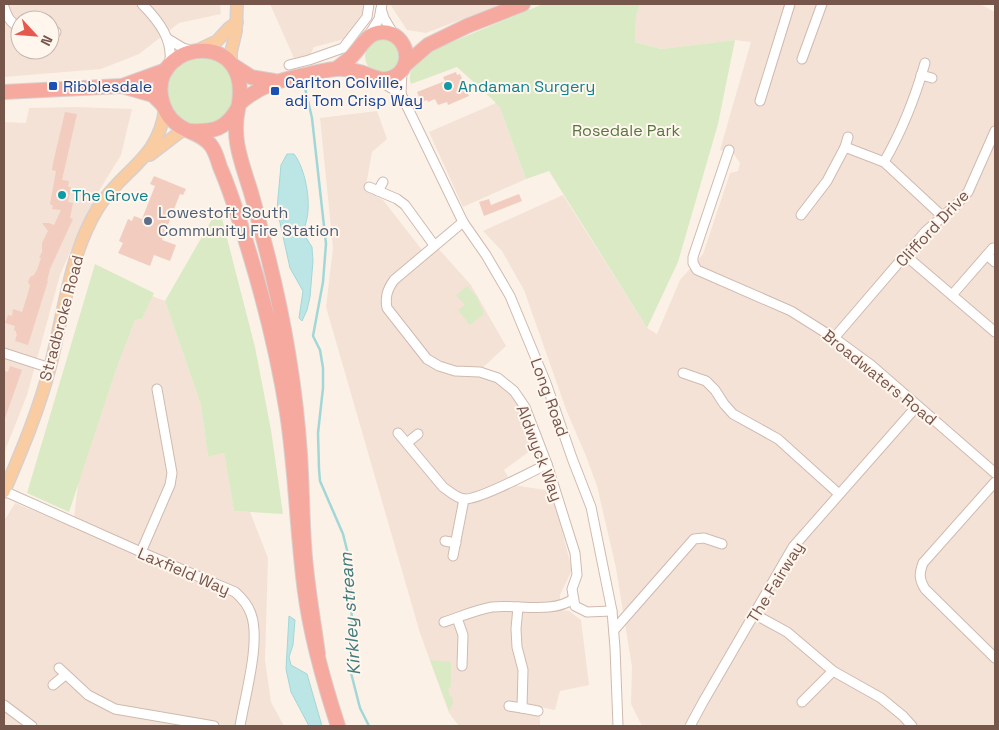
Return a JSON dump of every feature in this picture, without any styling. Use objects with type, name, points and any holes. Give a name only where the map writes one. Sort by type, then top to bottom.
[{"type":"highway","points":[[189,130],[201,132],[217,129],[232,118],[239,105],[252,92],[274,81],[336,69],[372,77],[391,78],[428,45],[467,26],[523,4]]},
{"type":"highway","points":[[336,69],[350,59],[364,42],[380,32],[396,36],[411,44],[428,45]]},
{"type":"highway","points":[[396,36],[406,51],[404,67]]},
{"type":"highway","points":[[364,42],[360,62],[372,77]]},
{"type":"highway","points":[[164,107],[160,88],[162,77],[167,68],[180,56],[196,50],[212,51],[251,77],[274,81]]},
{"type":"highway","points":[[232,64],[237,70],[241,84],[236,122],[237,147],[275,284],[287,348],[300,452],[304,547],[318,654]]},
{"type":"highway","points":[[4,92],[122,86],[167,68]]},
{"type":"highway","points":[[122,86],[153,95],[174,122],[212,146],[234,205],[259,284],[287,416],[304,590],[326,688],[338,726]]},
{"type":"main road","points":[[232,64],[231,52],[237,22],[238,4]]},
{"type":"main road","points":[[196,50],[217,42],[237,22]]},
{"type":"main road","name":"Stradbroke Road","points":[[144,158],[159,134],[164,107]]},
{"type":"main road","name":"Stradbroke Road","points":[[4,492],[28,432],[50,368],[63,307],[84,233],[108,195],[144,158],[180,132],[189,130]]},
{"type":"street","points":[[142,4],[150,12],[168,39],[183,48],[196,50]]},
{"type":"street","points":[[289,64],[310,60],[343,48],[368,18],[369,4]]},
{"type":"street","points":[[760,101],[790,4]]},
{"type":"street","points":[[805,52],[822,4]]},
{"type":"street","points":[[4,6],[10,20]]},
{"type":"street","points":[[381,6],[384,18],[396,36]]},
{"type":"street","points":[[364,42],[375,28],[381,6]]},
{"type":"street","points":[[167,68],[170,55],[168,39]]},
{"type":"street","points":[[884,162],[894,145],[915,97],[925,63]]},
{"type":"street","name":"Long Road","points":[[404,67],[401,94],[463,222],[486,255],[510,296],[546,383],[591,507],[612,611],[619,726]]},
{"type":"street","points":[[921,75],[932,78]]},
{"type":"street","points":[[372,77],[401,94]]},
{"type":"street","name":"Clifford Drive","points":[[834,338],[925,232],[968,192],[993,144],[995,131]]},
{"type":"street","points":[[801,215],[827,181],[845,147],[848,137]]},
{"type":"street","points":[[845,147],[884,162],[942,216]]},
{"type":"street","name":"Broadwaters Road","points":[[729,150],[730,160],[693,257],[693,263],[697,270],[791,311],[834,338],[871,365],[995,474]]},
{"type":"street","points":[[378,191],[383,182]]},
{"type":"street","points":[[369,187],[405,205],[434,245]]},
{"type":"street","name":"Aldwyck Way","points":[[463,222],[394,280],[388,288],[385,298],[387,308],[427,359],[439,366],[455,371],[480,372],[498,378],[514,391],[525,407],[547,464],[574,553],[577,575],[572,589],[572,599]]},
{"type":"street","points":[[952,295],[990,251],[995,262]]},
{"type":"street","points":[[905,255],[995,332]]},
{"type":"street","points":[[4,353],[50,368]]},
{"type":"street","points":[[683,373],[706,381],[733,414],[778,439],[840,494]]},
{"type":"street","points":[[141,552],[170,485],[172,473],[156,389]]},
{"type":"street","name":"The Fairway","points":[[690,726],[793,547],[917,406]]},
{"type":"street","points":[[398,433],[443,487],[452,494],[464,498],[474,497],[507,484],[547,464]]},
{"type":"street","points":[[407,443],[418,434]]},
{"type":"street","points":[[995,482],[923,563],[919,572],[920,581],[925,589],[995,658]]},
{"type":"street","name":"Laxfield Way","points":[[4,492],[235,592],[245,602],[251,613],[255,642],[240,726]]},
{"type":"street","points":[[453,556],[464,498]]},
{"type":"street","points":[[614,630],[694,539],[704,538],[722,544]]},
{"type":"street","points":[[445,541],[456,543]]},
{"type":"street","points":[[444,622],[471,612],[489,608],[508,606],[546,607],[567,603],[572,599],[575,606],[583,611],[612,611]]},
{"type":"street","points":[[518,607],[516,629],[517,647],[523,670],[522,708]]},
{"type":"street","points":[[754,614],[787,632],[833,671],[881,698],[912,726]]},
{"type":"street","points":[[457,618],[463,636],[462,666]]},
{"type":"street","points":[[802,702],[833,671]]},
{"type":"street","points":[[53,685],[62,672],[88,695],[115,709],[186,724],[214,726]]},
{"type":"street","points":[[4,705],[32,726]]},
{"type":"street","points":[[509,706],[538,711]]},
{"type":"shaded area","points":[[4,4],[220,4],[221,14],[179,23],[139,54],[101,69],[4,77]]},
{"type":"shaded area","points":[[270,4],[371,4],[344,39],[314,47],[310,55],[294,58]]},
{"type":"shaded area","points":[[390,4],[502,4],[426,33],[407,30]]},
{"type":"shaded area","points":[[640,4],[980,4],[995,12],[995,726],[642,726],[631,704],[632,667],[616,568],[597,486],[567,412],[524,290],[502,251],[483,231],[563,195],[647,328],[657,334],[680,280],[703,254],[730,173],[738,171],[740,163],[733,153],[720,150],[751,42],[735,40],[663,49],[635,42],[636,16]]},
{"type":"shaded area","points":[[496,103],[500,108],[526,179],[463,207],[429,132]]},
{"type":"shaded area","points":[[29,108],[132,109],[121,155],[83,222],[60,275],[27,395],[4,453],[4,122],[26,123]]},
{"type":"shaded area","points":[[377,111],[387,139],[372,152],[365,191],[383,200],[426,255],[436,246],[471,285],[506,346],[475,375],[495,381],[515,397],[534,448],[504,470],[513,485],[552,491],[572,570],[560,595],[560,610],[569,611],[581,620],[589,685],[560,691],[555,710],[540,707],[540,726],[459,726],[449,713],[420,633],[326,307],[333,248],[320,118]]},
{"type":"shaded area","points":[[152,296],[165,301],[201,405],[208,457],[224,453],[234,511],[250,512],[268,558],[265,660],[271,702],[284,726],[4,726],[4,521],[15,503],[73,527],[78,484],[115,373],[135,320],[142,319]]},
{"type":"green space","name":"Rosedale Park","points":[[543,4],[640,4],[636,16],[635,42],[662,49],[735,40],[718,124],[678,262],[647,328],[549,171],[526,179],[500,108],[493,100],[457,67],[411,84],[411,72],[421,55]]},
{"type":"green space","points":[[383,38],[396,43],[401,56],[396,69],[383,74],[370,69],[365,56],[370,43]]},
{"type":"green space","points":[[208,57],[220,63],[229,72],[235,84],[233,104],[225,115],[208,125],[194,125],[177,115],[169,104],[167,84],[177,67],[188,59]]},
{"type":"green space","points":[[219,207],[255,347],[271,430],[283,514],[234,511],[224,453],[208,457],[201,405],[165,301]]},
{"type":"green space","points":[[95,264],[154,293],[142,319],[135,320],[115,373],[69,512],[27,493]]},
{"type":"green space","points":[[467,286],[477,297],[484,314],[470,325],[458,310],[465,305],[456,295]]},
{"type":"green space","points":[[430,660],[451,662],[451,686],[448,689],[453,703],[449,711]]},
{"type":"water","points":[[287,154],[294,154],[298,160],[308,194],[307,220],[303,233],[312,247],[313,261],[310,297],[302,321],[299,318],[303,291],[290,268],[277,209],[281,165]]},
{"type":"water","points":[[289,616],[295,620],[293,645],[289,657],[291,665],[307,674],[322,726],[309,726],[291,692],[286,669]]},
{"type":"building","name":"Andaman Surgery","points":[[456,72],[457,75],[460,74],[469,96],[448,105],[447,102],[438,105],[435,99],[421,102],[417,92],[445,81],[443,77]]},
{"type":"building","points":[[65,112],[77,114],[62,180],[69,181],[68,187],[71,187],[68,202],[73,203],[70,218],[73,219],[50,269],[28,345],[15,341],[17,334],[14,330],[15,326],[5,323],[8,315],[12,316],[13,309],[22,312],[30,285],[28,282],[37,270],[41,258],[39,258],[42,252],[42,243],[48,231],[42,223],[54,225],[61,210],[52,209],[53,206],[50,204],[56,171],[52,170],[53,163]]},
{"type":"building","name":"Lowestoft South Community Fire Station","points":[[154,176],[186,189],[183,195],[180,194],[162,240],[176,245],[170,261],[154,255],[150,266],[118,253],[123,243],[119,241],[128,219],[132,221],[134,216],[142,219],[155,186],[150,184]]},
{"type":"building","points":[[519,194],[522,201],[484,216],[479,202],[489,199],[491,205]]},
{"type":"building","points":[[10,366],[22,370],[4,421],[4,375],[5,371],[8,372]]},
{"type":"waterway","name":"Kirkley stream","points":[[305,88],[312,118],[326,244],[323,282],[313,336],[320,350],[323,368],[323,388],[318,433],[320,481],[343,534],[347,550],[350,568],[352,624],[349,665],[360,708],[369,726]]},
{"type":"place","name":"Ribblesdale","points":[[53,86]]},
{"type":"place","name":"Andaman Surgery","points":[[448,86]]},
{"type":"place","name":"Carlton Colville, adj Tom Crisp Way","points":[[275,91]]},
{"type":"place","name":"The Grove","points":[[62,195]]},
{"type":"place","name":"Lowestoft South Community Fire Station","points":[[148,221]]}]
